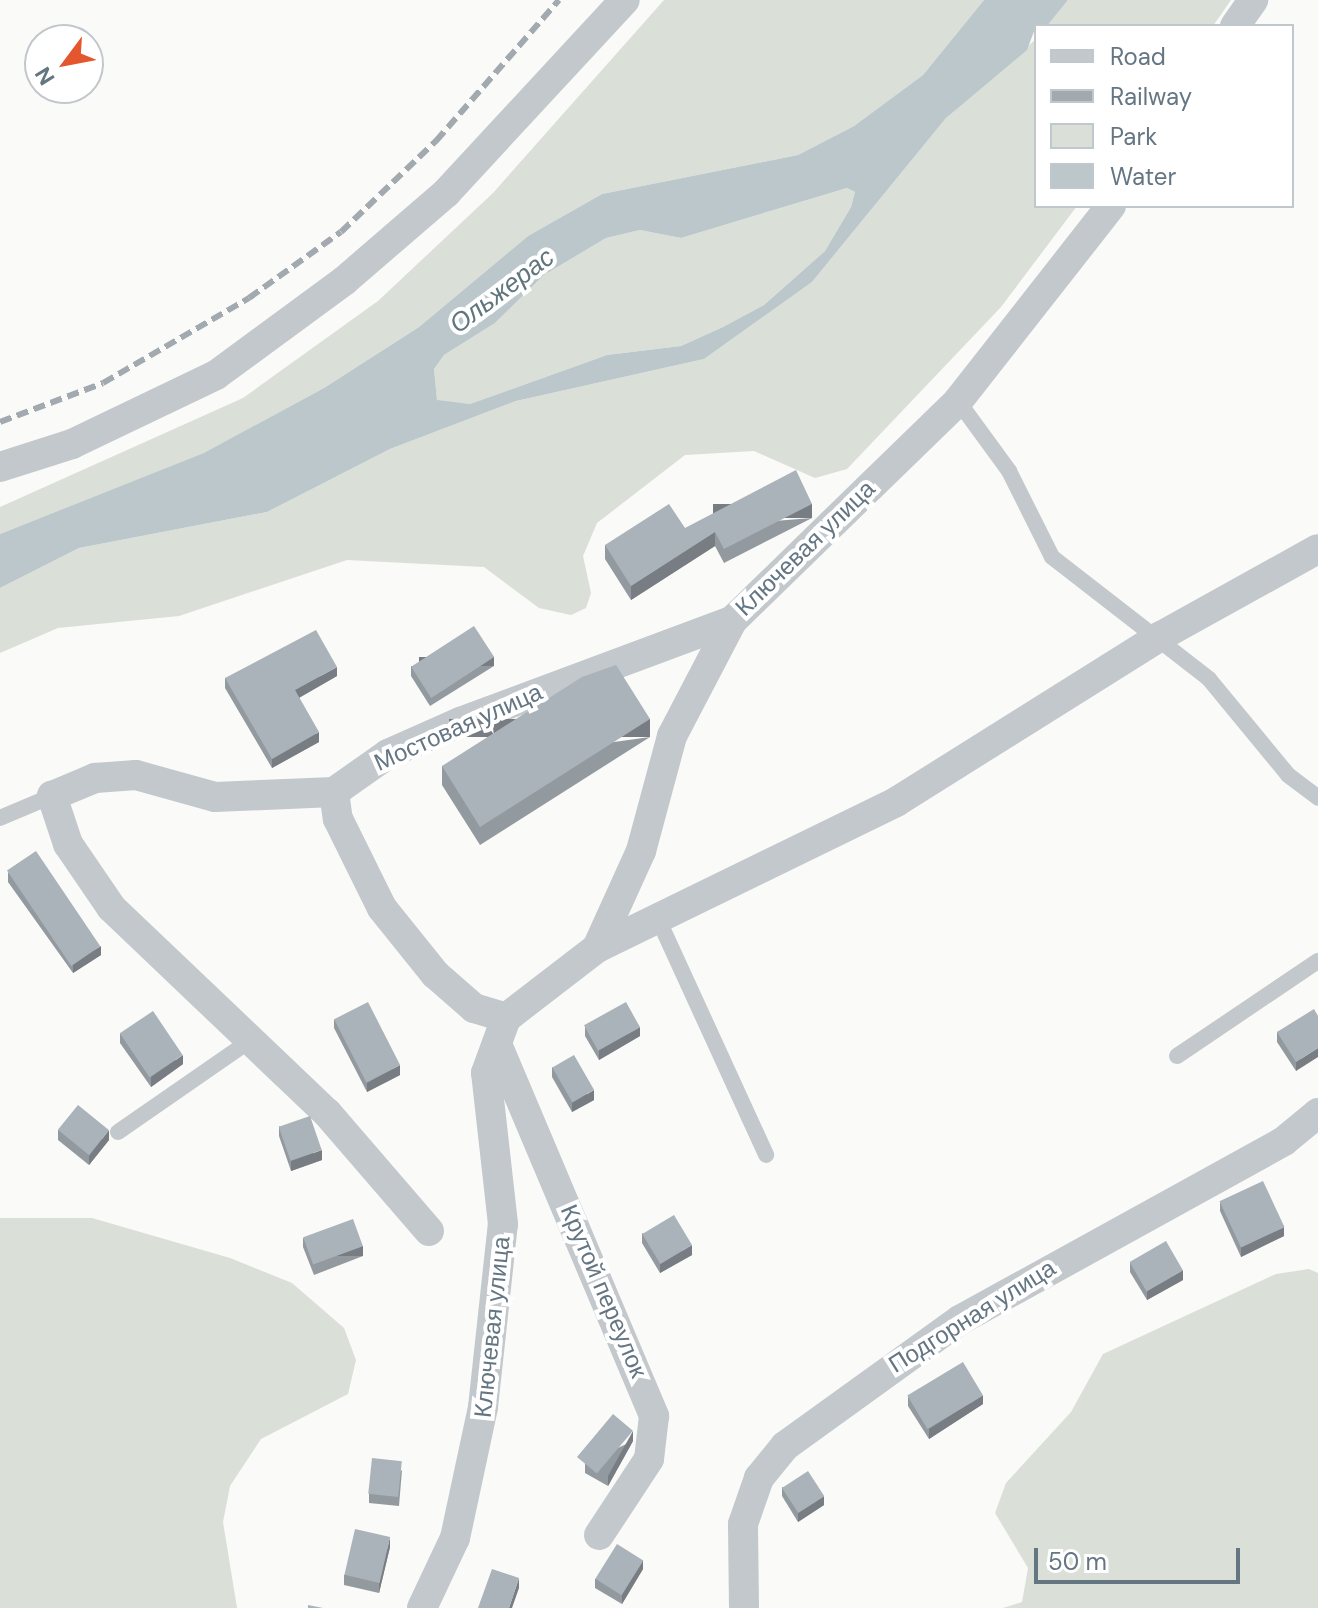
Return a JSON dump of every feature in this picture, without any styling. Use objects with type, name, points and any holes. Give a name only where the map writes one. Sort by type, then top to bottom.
[{"type":"street","points":[[0,467],[72,444],[216,375],[344,281],[446,193],[625,0]]},
{"type":"street","points":[[1236,24],[1253,0]]},
{"type":"street","name":"Ключевая улица","points":[[422,1608],[455,1538],[483,1407],[503,1224],[487,1125],[486,1073],[501,1031],[597,948],[641,851],[672,736],[732,621],[958,401],[1109,208]]},
{"type":"street","points":[[597,948],[660,923],[896,802],[1161,636],[1318,549]]},
{"type":"street","name":"Мостовая улица","points":[[334,792],[388,754],[460,722],[732,621]]},
{"type":"street","points":[[429,1231],[251,1040],[111,907],[68,844],[52,796],[95,778],[136,775],[215,797],[334,792],[338,819],[382,908],[435,974],[501,1031]]},
{"type":"street","name":"Крутой переулок","points":[[501,1031],[654,1416],[649,1459],[599,1535]]},
{"type":"street","name":"Подгорная улица","points":[[744,1608],[743,1524],[759,1478],[785,1446],[960,1320],[1284,1141],[1318,1113]]},
{"type":"lane","points":[[958,401],[1009,471],[1052,557],[1161,636],[1209,679],[1288,775],[1318,798]]},
{"type":"lane","points":[[0,818],[52,796]]},
{"type":"lane","points":[[660,923],[766,1155]]},
{"type":"lane","points":[[1177,1056],[1318,961]]},
{"type":"lane","points":[[118,1132],[251,1040]]},
{"type":"green space","points":[[664,0],[984,0],[923,75],[854,126],[798,155],[602,194],[528,236],[419,327],[324,388],[205,453],[0,534],[0,507],[243,398],[378,301],[493,193]]},
{"type":"green space","points":[[1068,0],[1231,0],[1214,24],[1049,24]]},
{"type":"green space","points":[[1034,41],[1034,208],[1075,208],[1001,307],[847,469],[815,478],[754,451],[685,455],[597,523],[583,556],[591,593],[586,608],[571,615],[539,608],[484,567],[347,560],[179,616],[58,628],[0,653],[0,588],[79,548],[267,512],[390,449],[516,401],[704,359],[812,282],[946,118]]},
{"type":"green space","points":[[847,188],[855,192],[851,207],[825,251],[764,305],[723,327],[681,346],[607,355],[470,404],[437,401],[434,369],[444,355],[495,323],[544,275],[606,238],[640,230],[681,238]]},
{"type":"green space","points":[[0,1218],[92,1218],[230,1258],[292,1283],[344,1328],[356,1360],[348,1394],[261,1439],[230,1486],[223,1522],[237,1608],[0,1608]]},
{"type":"green space","points":[[1309,1269],[1318,1273],[1318,1608],[1003,1608],[1022,1602],[1028,1568],[995,1513],[1006,1483],[1071,1412],[1103,1354],[1276,1274]]},
{"type":"water","name":"Ольжерас","points":[[984,0],[1068,0],[1049,24],[1034,24],[1027,50],[946,118],[812,282],[704,359],[516,401],[390,449],[267,512],[79,548],[0,588],[0,534],[204,453],[324,388],[419,327],[528,236],[602,194],[798,155],[854,126],[923,75]],"holes":[[[847,188],[855,192],[851,207],[825,251],[764,305],[723,327],[681,346],[607,355],[470,404],[437,400],[434,369],[444,355],[495,323],[544,275],[606,238],[640,230],[681,238]]]},
{"type":"building","points":[[796,470],[812,504],[724,549],[715,532],[631,586],[605,545],[669,504],[685,528]]},
{"type":"building","points":[[474,626],[494,657],[431,698],[411,667]]},
{"type":"building","points":[[316,630],[337,667],[295,690],[319,732],[272,759],[225,678]]},
{"type":"building","points":[[616,665],[650,719],[480,827],[442,766],[582,677]]},
{"type":"building","points":[[36,851],[100,946],[71,966],[7,871]]},
{"type":"building","points":[[368,1002],[400,1065],[366,1083],[334,1019]]},
{"type":"building","points":[[626,1002],[640,1027],[598,1051],[584,1025]]},
{"type":"building","points":[[1314,1009],[1318,1016],[1318,1048],[1296,1062],[1277,1032]]},
{"type":"building","points":[[153,1011],[183,1055],[149,1077],[120,1033]]},
{"type":"building","points":[[574,1055],[594,1090],[572,1102],[552,1068]]},
{"type":"building","points":[[78,1105],[109,1130],[89,1155],[58,1130]]},
{"type":"building","points":[[310,1116],[322,1150],[291,1161],[279,1127]]},
{"type":"building","points":[[1263,1181],[1285,1227],[1241,1248],[1219,1201]]},
{"type":"building","points":[[674,1215],[692,1245],[660,1264],[642,1234]]},
{"type":"building","points":[[353,1219],[363,1246],[313,1264],[303,1237]]},
{"type":"building","points":[[1166,1241],[1183,1270],[1147,1291],[1130,1262]]},
{"type":"building","points":[[963,1362],[983,1395],[927,1429],[907,1395]]},
{"type":"building","points":[[613,1414],[633,1431],[597,1474],[577,1457]]},
{"type":"building","points":[[372,1458],[402,1461],[398,1497],[368,1494]]},
{"type":"building","points":[[808,1471],[824,1496],[798,1513],[782,1488]]},
{"type":"building","points":[[355,1529],[390,1537],[380,1583],[344,1575]]},
{"type":"building","points":[[617,1544],[643,1560],[622,1595],[595,1579]]},
{"type":"building","points":[[492,1569],[519,1578],[509,1608],[478,1608]]},
{"type":"railway","points":[[0,422],[103,383],[249,298],[341,232],[436,141],[559,0]]}]
